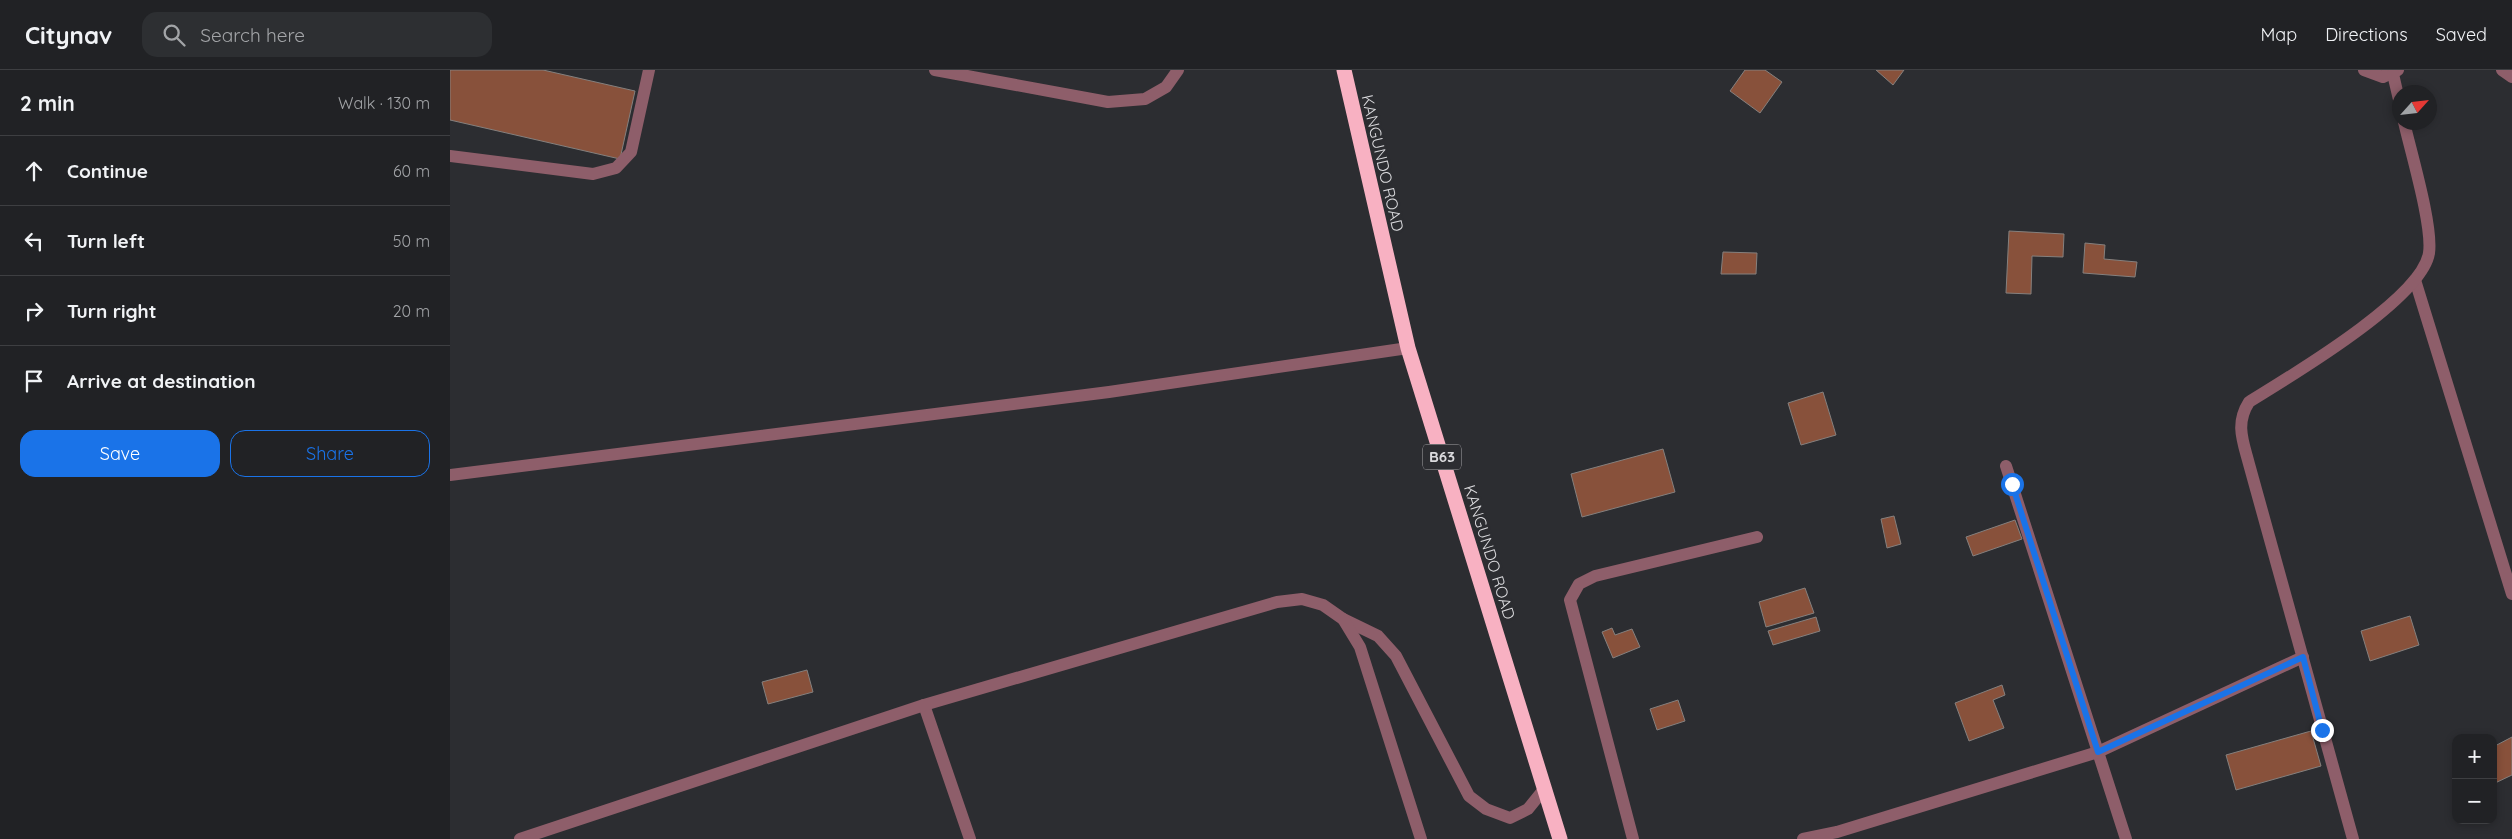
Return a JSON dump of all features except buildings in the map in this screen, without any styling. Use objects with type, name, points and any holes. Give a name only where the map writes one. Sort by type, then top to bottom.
[{"type":"highway","name":"KANGUNDO ROAD","points":[[1344,70],[1408,348],[1560,839]]},
{"type":"street","points":[[450,156],[593,174],[616,168],[631,152],[649,70]]},
{"type":"street","points":[[935,70],[1108,102],[1144,99],[1166,87],[1178,70]]},
{"type":"street","points":[[2364,70],[2383,77],[2396,72],[2398,85]]},
{"type":"street","points":[[2502,70],[2512,77]]},
{"type":"street","points":[[2354,839],[2332,767],[2249,464],[2241,432],[2241,414],[2249,402],[2391,305],[2415,280],[2429,255],[2429,233],[2406,130]]},
{"type":"street","points":[[2415,280],[2512,594]]},
{"type":"street","points":[[450,475],[1109,392],[1408,348]]},
{"type":"street","points":[[2006,466],[2126,839]]},
{"type":"street","points":[[1634,839],[1570,600],[1579,584],[1595,576],[1757,537]]},
{"type":"street","points":[[525,838],[924,705],[1277,602],[1302,599],[1323,605],[1343,618],[1378,636],[1396,656],[1469,796],[1486,809],[1510,818],[1528,809],[1545,788]]},
{"type":"street","points":[[1343,618],[1360,647],[1421,839]]},
{"type":"street","points":[[1803,839],[1837,832],[2098,752],[2303,657]]},
{"type":"street","points":[[924,705],[970,839]]},
{"type":"route","points":[[2012,484],[2098,752],[2303,657],[2322,730]]}]
